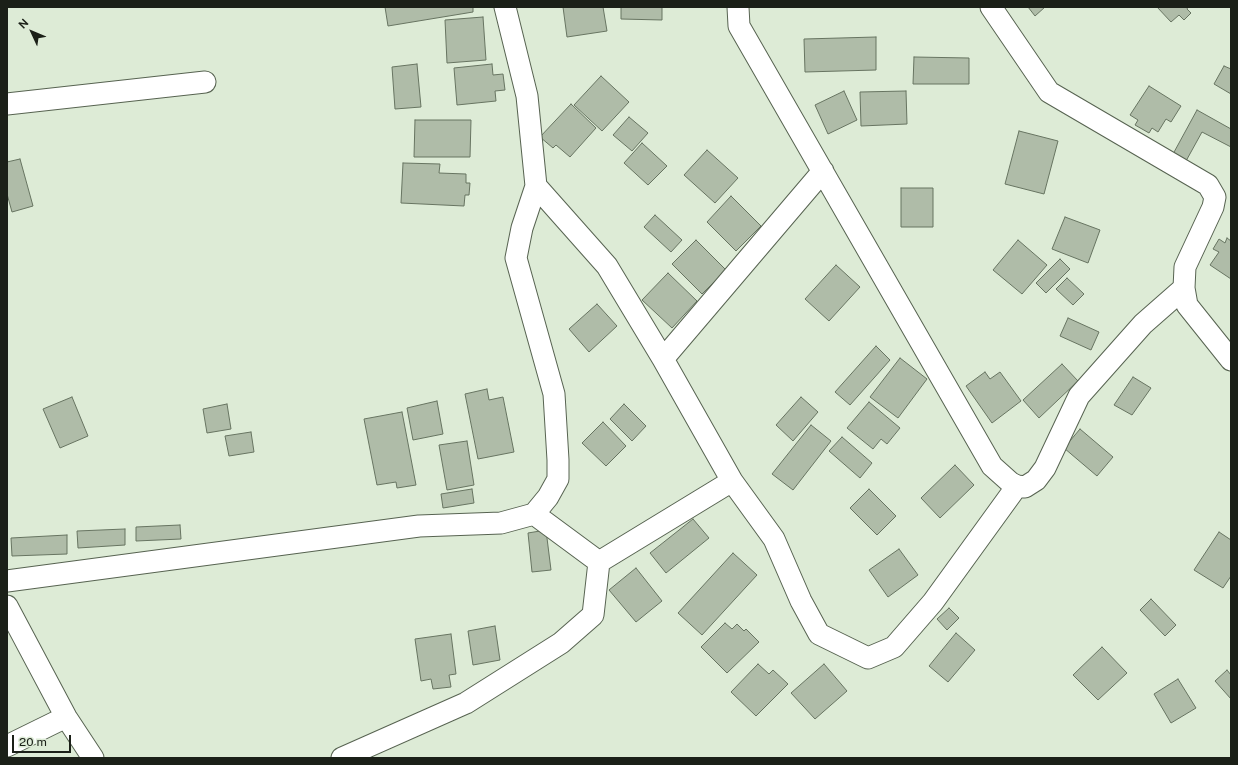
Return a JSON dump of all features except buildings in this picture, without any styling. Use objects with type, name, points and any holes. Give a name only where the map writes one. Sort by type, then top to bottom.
[{"type":"street","points":[[7,581],[419,526],[501,523],[534,514],[548,497],[558,479],[558,460],[554,394],[516,258],[522,228],[536,186],[527,96],[505,7]]},
{"type":"street","points":[[738,7],[739,26],[992,466],[1011,483],[1017,486],[1025,487],[1036,480],[1045,468],[1079,396],[1143,324],[1184,288]]},
{"type":"street","points":[[991,7],[1049,92],[1208,185],[1215,197],[1213,207],[1185,267],[1184,288],[1187,306],[1231,360]]},
{"type":"street","points":[[8,100],[204,82]]},
{"type":"street","points":[[663,359],[823,171]]},
{"type":"street","points":[[536,186],[607,266],[663,359],[732,481],[774,540],[801,601],[818,634],[868,658],[894,647],[933,602],[1017,486]]},
{"type":"street","points":[[599,562],[732,481]]},
{"type":"street","points":[[534,514],[599,562]]},
{"type":"street","points":[[342,758],[466,703],[561,643],[593,615],[599,562]]},
{"type":"street","points":[[7,606],[66,717],[93,758]]},
{"type":"street","points":[[7,746],[66,717]]}]
